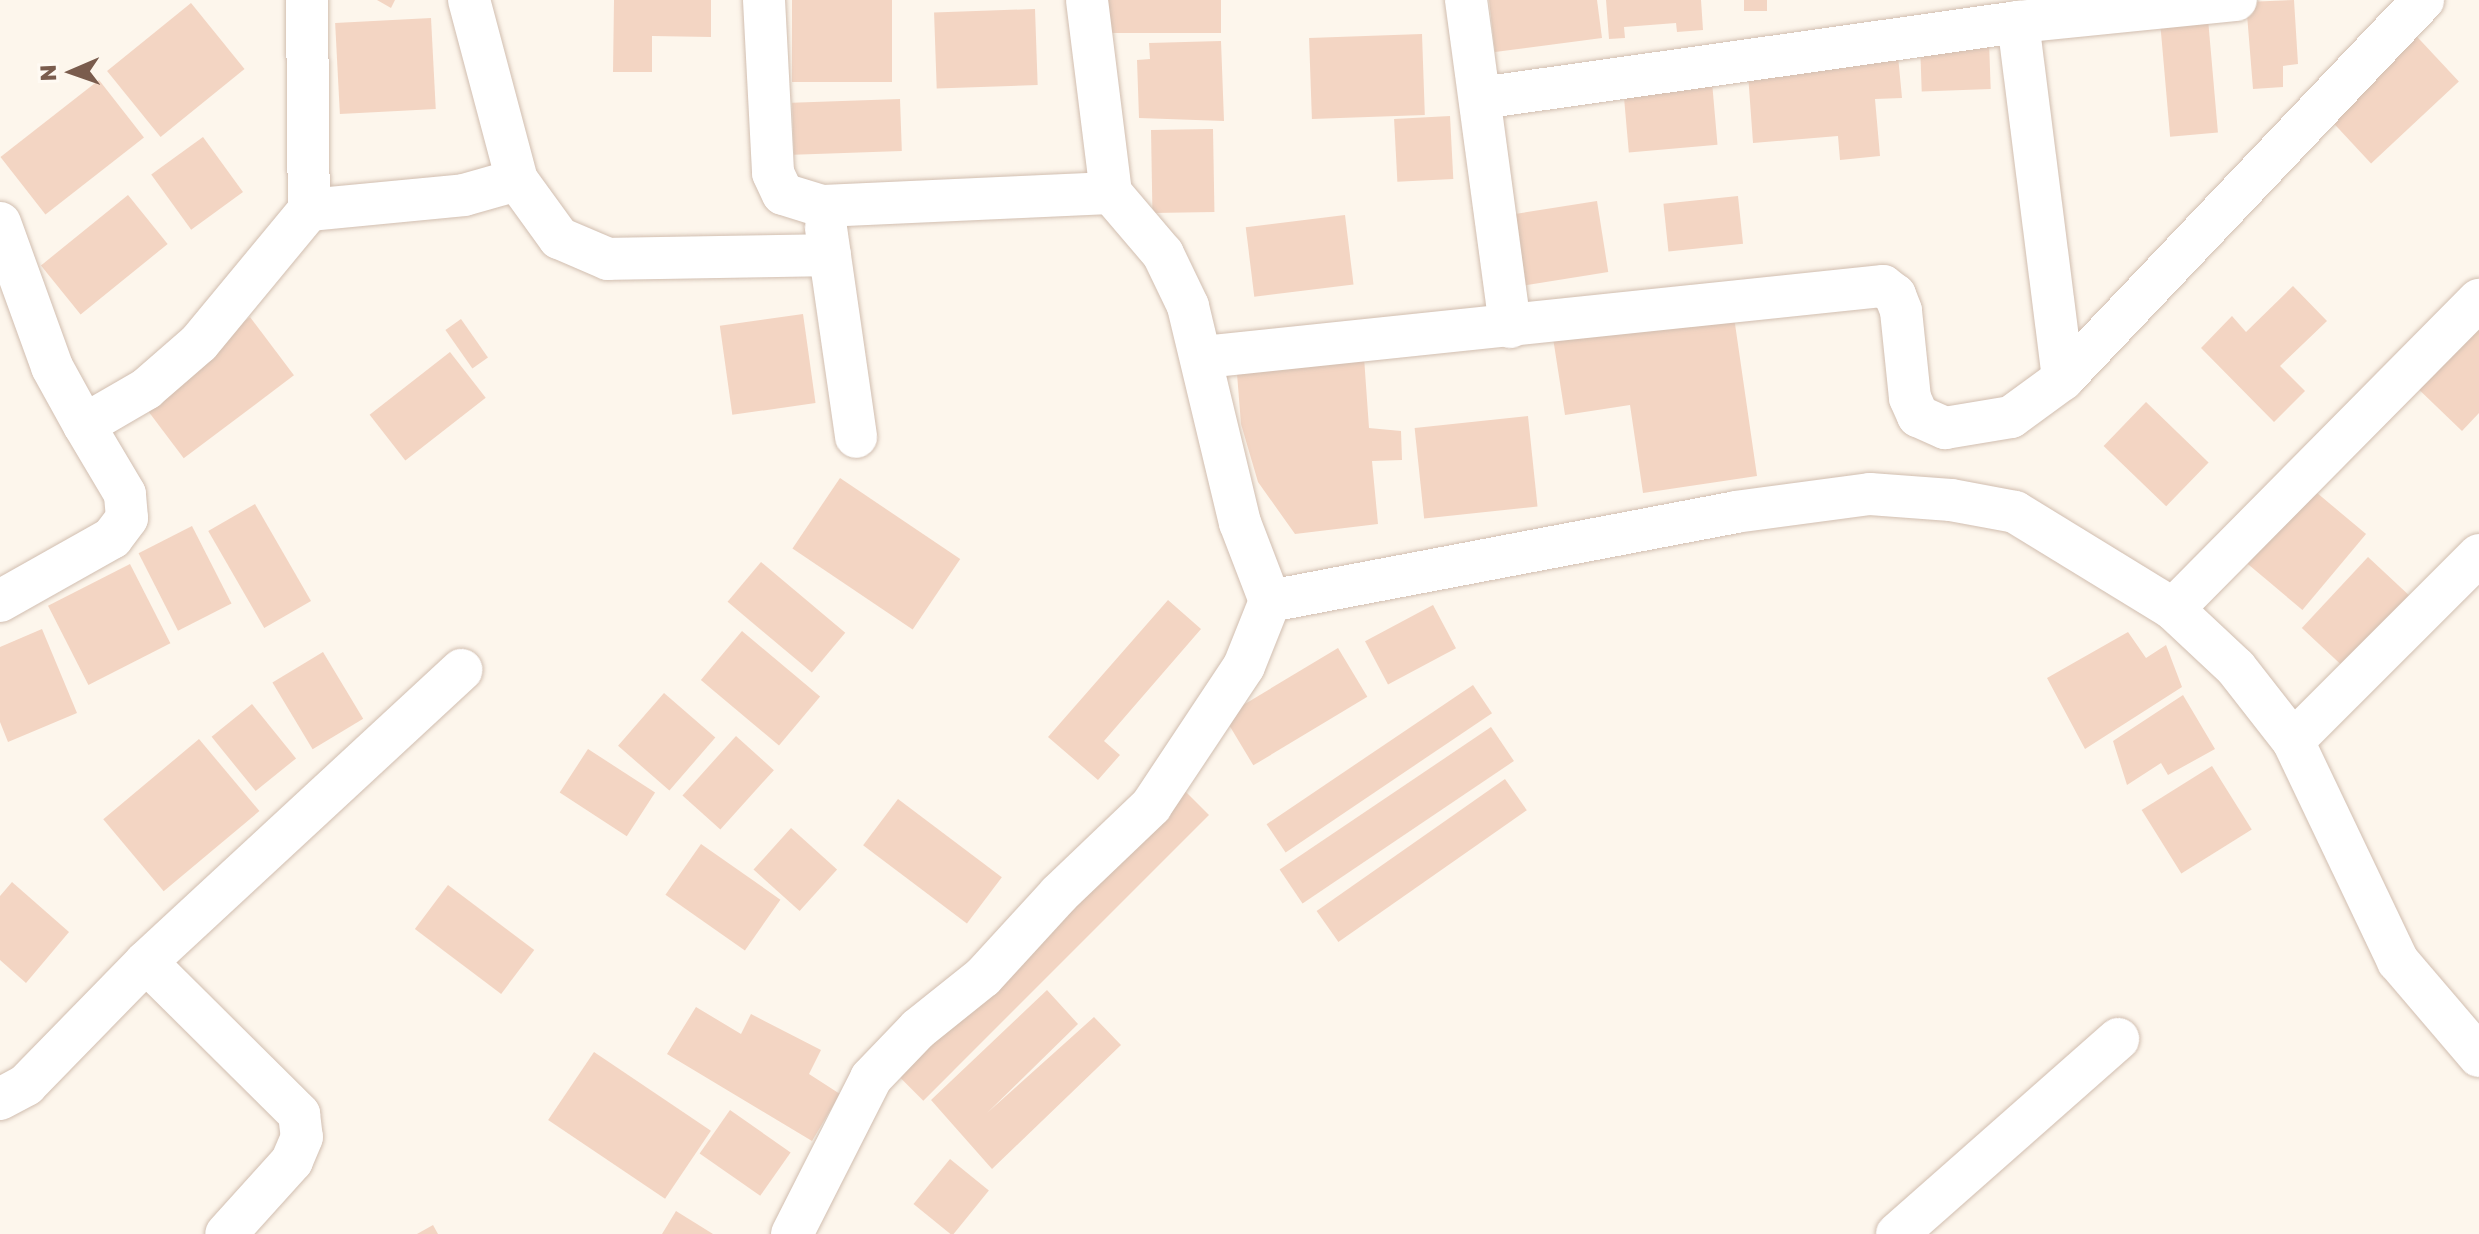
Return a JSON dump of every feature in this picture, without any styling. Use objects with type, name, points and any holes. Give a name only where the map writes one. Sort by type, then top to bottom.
[{"type":"street","points":[[84,425],[146,389],[199,343],[309,210],[307,0]]},
{"type":"street","points":[[469,0],[517,180],[559,238],[608,259],[830,255]]},
{"type":"street","points":[[764,0],[773,173],[783,194],[822,206],[1111,193]]},
{"type":"street","points":[[792,1234],[871,1078],[918,1029],[983,977],[1059,894],[1151,806],[1244,666],[1270,601],[1240,523],[1204,357],[1188,306],[1163,254],[1111,193],[1087,0]]},
{"type":"street","points":[[1466,0],[1510,327]]},
{"type":"street","points":[[1481,98],[2018,22],[2169,3],[2236,0]]},
{"type":"street","points":[[1204,357],[1883,286],[1895,295],[1901,311],[1910,398],[1929,424],[1945,428],[2011,417],[2063,379],[2410,6]]},
{"type":"street","points":[[2018,22],[2063,379]]},
{"type":"street","points":[[309,210],[464,195],[517,180]]},
{"type":"street","points":[[822,206],[856,437]]},
{"type":"street","points":[[0,223],[52,367],[125,494],[127,518],[112,538],[0,601]]},
{"type":"street","points":[[2173,609],[2479,300]]},
{"type":"street","points":[[1270,601],[1735,512],[1870,494],[1951,500],[2015,512],[2173,609],[2236,668],[2293,741],[2398,961],[2479,1056]]},
{"type":"street","points":[[2293,741],[2479,555]]},
{"type":"street","points":[[0,1099],[26,1085],[146,962],[461,670]]},
{"type":"street","points":[[146,962],[299,1114],[302,1137],[292,1161],[226,1234]]},
{"type":"street","points":[[1897,1234],[2118,1039]]},
{"type":"building","points":[[377,0],[395,0],[391,8]]},
{"type":"building","points":[[614,0],[711,0],[711,37],[652,36],[652,72],[613,72]]},
{"type":"building","points":[[792,0],[892,0],[892,82],[792,82]]},
{"type":"building","points":[[1108,0],[1221,0],[1221,33],[1108,33]]},
{"type":"building","points":[[1489,0],[1597,0],[1602,38],[1495,52]]},
{"type":"building","points":[[1606,0],[1701,0],[1703,30],[1677,32],[1676,23],[1624,27],[1625,38],[1609,39]]},
{"type":"building","points":[[1744,0],[1767,0],[1767,11],[1744,11]]},
{"type":"building","points":[[2294,0],[2298,64],[2283,66],[2283,87],[2253,89],[2246,2]]},
{"type":"building","points":[[191,3],[244,69],[161,137],[107,71]]},
{"type":"building","points":[[1035,9],[1038,85],[937,88],[934,13]]},
{"type":"building","points":[[431,18],[436,109],[340,114],[335,23]]},
{"type":"building","points":[[2208,19],[2218,133],[2170,137],[2160,23]]},
{"type":"building","points":[[2407,26],[2459,82],[2371,163],[2319,108]]},
{"type":"building","points":[[1422,34],[1425,115],[1312,119],[1309,38]]},
{"type":"building","points":[[1221,41],[1224,121],[1139,118],[1137,60],[1150,59],[1149,43]]},
{"type":"building","points":[[1989,41],[1991,89],[1922,91],[1920,43]]},
{"type":"building","points":[[1897,45],[1902,98],[1875,99],[1880,156],[1840,160],[1838,136],[1753,143],[1748,74]]},
{"type":"building","points":[[99,80],[144,138],[45,214],[0,157]]},
{"type":"building","points":[[1712,82],[1717,145],[1629,153],[1623,90]]},
{"type":"building","points":[[900,99],[902,151],[794,155],[792,103]]},
{"type":"building","points":[[1450,116],[1453,179],[1397,182],[1394,119]]},
{"type":"building","points":[[1213,129],[1214,212],[1152,213],[1151,130]]},
{"type":"building","points":[[203,137],[243,192],[191,230],[151,175]]},
{"type":"building","points":[[128,195],[168,244],[81,314],[41,265]]},
{"type":"building","points":[[1738,196],[1743,244],[1668,252],[1663,204]]},
{"type":"building","points":[[1597,201],[1608,272],[1520,286],[1509,215]]},
{"type":"building","points":[[1345,215],[1354,284],[1254,297],[1246,227]]},
{"type":"building","points":[[2293,286],[2327,321],[2280,366],[2305,391],[2274,422],[2201,348],[2232,316],[2246,332]]},
{"type":"building","points":[[2479,308],[2479,413],[2462,431],[2410,381]]},
{"type":"building","points":[[1733,310],[1757,476],[1643,493],[1630,405],[1565,415],[1553,338]]},
{"type":"building","points":[[803,314],[816,403],[732,415],[720,326]]},
{"type":"building","points":[[250,317],[294,375],[184,458],[140,400]]},
{"type":"building","points":[[461,319],[488,358],[472,368],[445,330]]},
{"type":"building","points":[[1363,343],[1369,428],[1401,431],[1402,460],[1372,461],[1378,524],[1295,534],[1258,482],[1241,424],[1236,361]]},
{"type":"building","points":[[450,352],[486,398],[405,461],[370,415]]},
{"type":"building","points":[[2146,402],[2209,462],[2166,506],[2104,446]]},
{"type":"building","points":[[1528,416],[1538,507],[1424,518],[1415,428]]},
{"type":"building","points":[[840,478],[960,559],[913,630],[792,548]]},
{"type":"building","points":[[2304,482],[2366,534],[2302,610],[2240,558]]},
{"type":"building","points":[[255,504],[311,601],[264,628],[208,531]]},
{"type":"building","points":[[192,526],[231,604],[178,631],[139,553]]},
{"type":"building","points":[[2368,557],[2422,607],[2356,678],[2302,628]]},
{"type":"building","points":[[761,562],[845,633],[812,673],[728,602]]},
{"type":"building","points":[[130,564],[170,643],[88,685],[48,606]]},
{"type":"building","points":[[1168,600],[1201,629],[1104,741],[1120,755],[1098,780],[1048,737]]},
{"type":"building","points":[[1433,605],[1456,648],[1388,684],[1365,641]]},
{"type":"building","points":[[42,629],[77,713],[8,742],[0,722],[0,647]]},
{"type":"building","points":[[742,631],[820,697],[779,746],[701,680]]},
{"type":"building","points":[[2128,632],[2146,658],[2166,645],[2182,687],[2085,749],[2047,678]]},
{"type":"building","points":[[1338,648],[1367,697],[1253,765],[1224,717]]},
{"type":"building","points":[[323,652],[363,719],[313,749],[272,682]]},
{"type":"building","points":[[1473,685],[1492,713],[1286,852],[1267,824]]},
{"type":"building","points":[[664,693],[715,738],[669,790],[618,746]]},
{"type":"building","points":[[2183,695],[2215,749],[2168,775],[2161,763],[2127,785],[2113,741]]},
{"type":"building","points":[[252,704],[296,758],[256,791],[212,737]]},
{"type":"building","points":[[1491,727],[1514,761],[1303,904],[1280,870]]},
{"type":"building","points":[[736,736],[774,770],[720,830],[682,795]]},
{"type":"building","points":[[199,739],[259,811],[164,891],[103,819]]},
{"type":"building","points":[[588,749],[655,793],[627,836],[560,793]]},
{"type":"building","points":[[2212,766],[2252,830],[2181,874],[2142,810]]},
{"type":"building","points":[[1505,779],[1527,810],[1338,942],[1317,911]]},
{"type":"building","points":[[1180,786],[1209,815],[923,1101],[894,1072]]},
{"type":"building","points":[[898,799],[1002,877],[967,924],[863,845]]},
{"type":"building","points":[[791,828],[837,869],[800,911],[754,870]]},
{"type":"building","points":[[701,844],[780,900],[745,950],[665,895]]},
{"type":"building","points":[[12,882],[69,932],[26,983],[0,960],[0,896]]},
{"type":"building","points":[[448,885],[534,950],[501,994],[415,929]]},
{"type":"building","points":[[1047,990],[1078,1024],[987,1113],[1094,1017],[1121,1045],[992,1169],[931,1100]]},
{"type":"building","points":[[696,1007],[741,1034],[751,1014],[821,1050],[809,1074],[840,1094],[812,1141],[667,1054]]},
{"type":"building","points":[[594,1052],[711,1131],[665,1199],[548,1120]]},
{"type":"building","points":[[730,1110],[791,1152],[760,1196],[700,1153]]},
{"type":"building","points":[[950,1159],[989,1190],[954,1234],[913,1204]]},
{"type":"building","points":[[676,1211],[713,1234],[662,1234]]},
{"type":"building","points":[[433,1225],[438,1234],[417,1234]]}]
